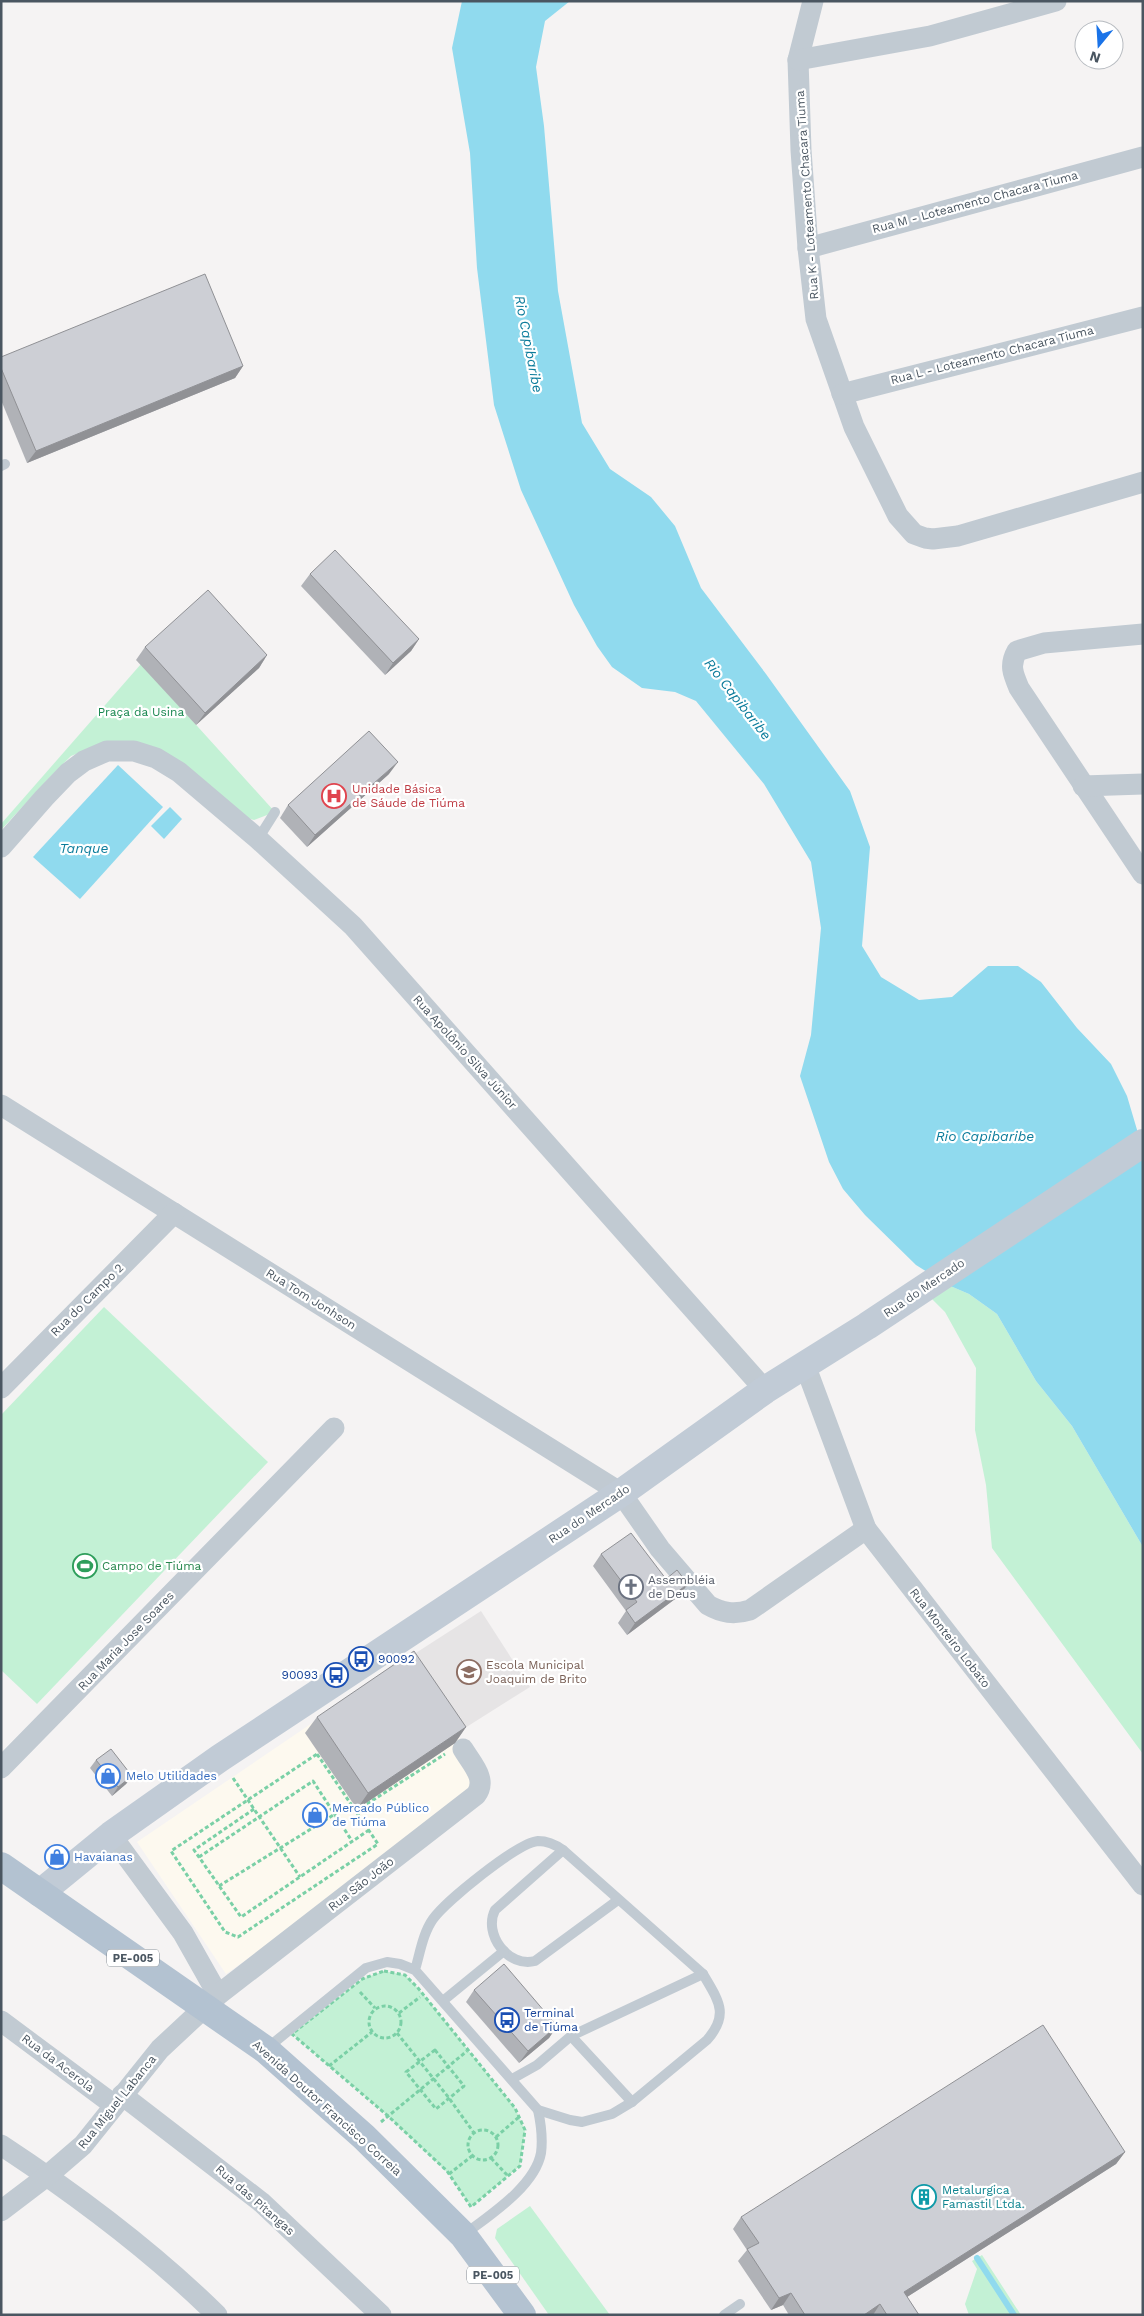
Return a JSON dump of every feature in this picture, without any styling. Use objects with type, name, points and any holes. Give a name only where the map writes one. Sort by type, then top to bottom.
[{"type":"main road","name":"Rua do Mercado","points":[[40,1893],[111,1835],[220,1758],[621,1493],[765,1390],[1143,1143]]},
{"type":"main road","name":"Avenida Doutor Francisco Correia","points":[[1,1866],[40,1893],[212,2001],[364,2137],[463,2235],[504,2304],[522,2315]]},
{"type":"street","name":"Rua K - Loteamento Chacara Tiuma","points":[[813,1],[798,60],[801,150],[808,248],[816,319],[842,394],[867,454],[898,516],[914,534],[925,538],[958,536],[1143,482]]},
{"type":"street","points":[[798,60],[930,36],[1056,1]]},
{"type":"street","name":"Rua M - Loteamento Chacara Tiuma","points":[[808,248],[1143,157]]},
{"type":"street","name":"Rua L - Loteamento Chacara Tiuma","points":[[842,394],[1143,317]]},
{"type":"street","points":[[1143,634],[1044,643],[1017,651],[1012,663],[1012,672],[1019,688],[1143,874]]},
{"type":"street","name":"Rua Apolônio Silva Júnior","points":[[1,847],[44,798],[84,761],[107,751],[134,751],[156,758],[179,772],[258,838],[353,926],[765,1390]]},
{"type":"street","points":[[1083,786],[1143,784]]},
{"type":"street","name":"Rua Tom Jonhson","points":[[2,1108],[174,1213],[621,1493]]},
{"type":"street","name":"Rua do Campo 2","points":[[1,1388],[174,1213]]},
{"type":"street","name":"Rua Monteiro Lobato","points":[[805,1365],[866,1530],[1143,1885]]},
{"type":"street","name":"Rua Maria Jose Soares","points":[[1,1768],[334,1428]]},
{"type":"street","points":[[621,1493],[660,1549],[708,1605],[718,1610],[740,1613],[750,1610],[866,1530]]},
{"type":"street","name":"Rua São João","points":[[212,2001],[476,1795],[482,1782],[463,1749]]},
{"type":"street","points":[[111,1835],[183,1933],[212,2001]]},
{"type":"street","name":"Rua Miguel Labanca","points":[[1,2211],[47,2176],[83,2145],[160,2049],[212,2001]]},
{"type":"street","name":"Rua da Acerola","points":[[1,2021],[118,2100]]},
{"type":"street","name":"Rua das Pitangas","points":[[118,2100],[261,2202],[381,2315]]},
{"type":"street","points":[[1,2146],[47,2176],[131,2240],[217,2315]]},
{"type":"lane","points":[[258,838],[275,812]]},
{"type":"lane","points":[[415,1970],[424,1939],[433,1918],[490,1867],[535,1842],[551,1844],[563,1850],[703,1974],[718,2000],[721,2019],[716,2030],[708,2040],[632,2102],[612,2114],[582,2122],[538,2110]]},
{"type":"lane","points":[[563,1850],[495,1910],[492,1916],[491,1930],[504,1951],[522,1962],[535,1961],[618,1900]]},
{"type":"lane","points":[[444,2000],[504,1951]]},
{"type":"lane","points":[[266,2050],[366,1968],[387,1962],[400,1964],[415,1970],[444,2000],[538,2110],[542,2133],[541,2147],[534,2170],[508,2200],[463,2235]]},
{"type":"lane","points":[[512,2079],[536,2066],[571,2036],[703,1974]]},
{"type":"lane","points":[[571,2036],[632,2102]]},
{"type":"lane","points":[[724,2315],[740,2304]]},
{"type":"path","points":[[356,1811],[461,1745],[463,1749]]},
{"type":"path","points":[[317,1754],[356,1811],[378,1844],[238,1937],[225,1932],[171,1851],[317,1754]]},
{"type":"path","points":[[220,1758],[300,1877]]},
{"type":"path","points":[[199,1857],[313,1781],[352,1841]]},
{"type":"path","points":[[254,1809],[194,1850],[241,1917],[369,1830]]},
{"type":"path","points":[[219,1886],[334,1814]]},
{"type":"path","points":[[384,1972],[405,1976],[423,1995],[515,2108],[525,2130],[520,2166],[471,2207],[449,2174],[388,2116],[292,2034],[362,1979],[384,1972]]},
{"type":"path","points":[[354,1985],[375,2008]]},
{"type":"path","points":[[399,2013],[423,1995]]},
{"type":"path","points":[[386,2005],[396,2009],[399,2013],[401,2023],[397,2033],[387,2038],[376,2036],[372,2032],[368,2022],[371,2012],[375,2008],[386,2005]]},
{"type":"path","points":[[329,2066],[372,2032]]},
{"type":"path","points":[[397,2033],[474,2132]]},
{"type":"path","points":[[364,2137],[479,2042]]},
{"type":"path","points":[[435,2050],[449,2066],[464,2086],[436,2109],[406,2072],[435,2050]]},
{"type":"path","points":[[496,2137],[519,2117]]},
{"type":"path","points":[[483,2129],[489,2130],[496,2137],[498,2146],[491,2158],[481,2160],[472,2156],[469,2151],[468,2141],[474,2132],[483,2129]]},
{"type":"path","points":[[449,2174],[472,2156]]},
{"type":"path","points":[[491,2158],[508,2176]]},
{"type":"shaded area","name":"Escola Municipal Joaquim de Brito","points":[[481,1611],[530,1687],[457,1733],[408,1658]]},
{"type":"shaded area","name":"Mercado Público de Tiúma","points":[[408,1658],[491,1787],[226,1974],[137,1842]]},
{"type":"green space","name":"Praça da Usina","points":[[141,664],[275,812],[254,820],[238,815],[108,741],[71,756],[1,830],[1,824]]},
{"type":"green space","points":[[948,1285],[969,1294],[997,1314],[1036,1381],[1072,1426],[1143,1547],[1143,1754],[992,1548],[986,1485],[975,1430],[976,1368],[945,1312],[932,1299]]},
{"type":"green space","name":"Campo de Tiúma","points":[[104,1307],[268,1462],[37,1704],[1,1670],[1,1415]]},
{"type":"green space","points":[[384,1971],[405,1975],[418,1988],[515,2108],[525,2130],[520,2166],[471,2207],[449,2174],[388,2116],[292,2034],[362,1979]]},
{"type":"green space","points":[[530,2206],[610,2315],[549,2315],[495,2238],[497,2229]]},
{"type":"green space","points":[[982,2255],[1021,2315],[969,2315],[965,2304],[977,2269],[972,2261]]},
{"type":"water","name":"Rio Capibaribe","points":[[462,1],[570,1],[545,21],[536,67],[544,126],[558,291],[582,423],[610,469],[651,497],[675,526],[701,588],[766,674],[850,791],[870,847],[862,946],[881,977],[919,1000],[952,997],[988,966],[1018,966],[1041,982],[1077,1028],[1111,1064],[1127,1096],[1143,1150],[1143,1547],[1072,1426],[1036,1381],[997,1314],[969,1294],[948,1285],[916,1265],[865,1215],[843,1189],[829,1162],[800,1076],[811,1035],[821,928],[811,862],[764,784],[696,701],[675,692],[642,688],[612,667],[597,646],[574,605],[521,490],[494,405],[477,268],[470,153],[452,48]]},
{"type":"water","name":"Tanque","points":[[118,765],[163,807],[80,899],[33,857]]},
{"type":"water","points":[[170,807],[182,819],[164,839],[151,826]]},
{"type":"building","points":[[205,274],[243,366],[36,451],[1,368],[1,357]]},
{"type":"building","points":[[335,550],[419,639],[393,663],[310,574]]},
{"type":"building","points":[[208,590],[267,655],[205,713],[145,647]]},
{"type":"building","name":"Unidade Básica de Sáude de Tiúma","points":[[369,731],[398,762],[315,835],[288,805]]},
{"type":"building","name":"Assembléia de Deus","points":[[631,1533],[666,1579],[677,1570],[688,1584],[635,1623],[626,1610],[637,1602],[601,1554]]},
{"type":"building","points":[[414,1651],[466,1727],[368,1793],[317,1717]]},
{"type":"building","points":[[111,1749],[132,1776],[118,1787],[96,1760]]},
{"type":"building","name":"Terminal de Tiúma","points":[[504,1964],[557,2026],[528,2051],[474,1990]]},
{"type":"building","name":"Metalurgica Famastil Ltda.","points":[[1043,2025],[1125,2152],[904,2292],[919,2315],[887,2315],[880,2304],[864,2315],[805,2315],[791,2293],[779,2298],[747,2249],[759,2243],[741,2217]]},
{"type":"waterway","points":[[977,2258],[1014,2315]]},
{"type":"place","name":"Unidade Básica de Sáude de Tiúma","points":[[334,796]]},
{"type":"place","name":"Campo de Tiúma","points":[[85,1566]]},
{"type":"place","name":"Assembléia de Deus","points":[[631,1587]]},
{"type":"place","name":"90092","points":[[361,1659]]},
{"type":"place","name":"Escola Municipal Joaquim de Brito","points":[[469,1672]]},
{"type":"place","name":"90093","points":[[336,1675]]},
{"type":"place","name":"Melo Utilidades","points":[[108,1776]]},
{"type":"place","name":"Mercado Público de Tiúma","points":[[315,1815]]},
{"type":"place","name":"Havaianas","points":[[57,1857]]},
{"type":"place","name":"Terminal de Tiúma","points":[[507,2020]]},
{"type":"place","name":"Metalurgica Famastil Ltda.","points":[[924,2197]]}]
